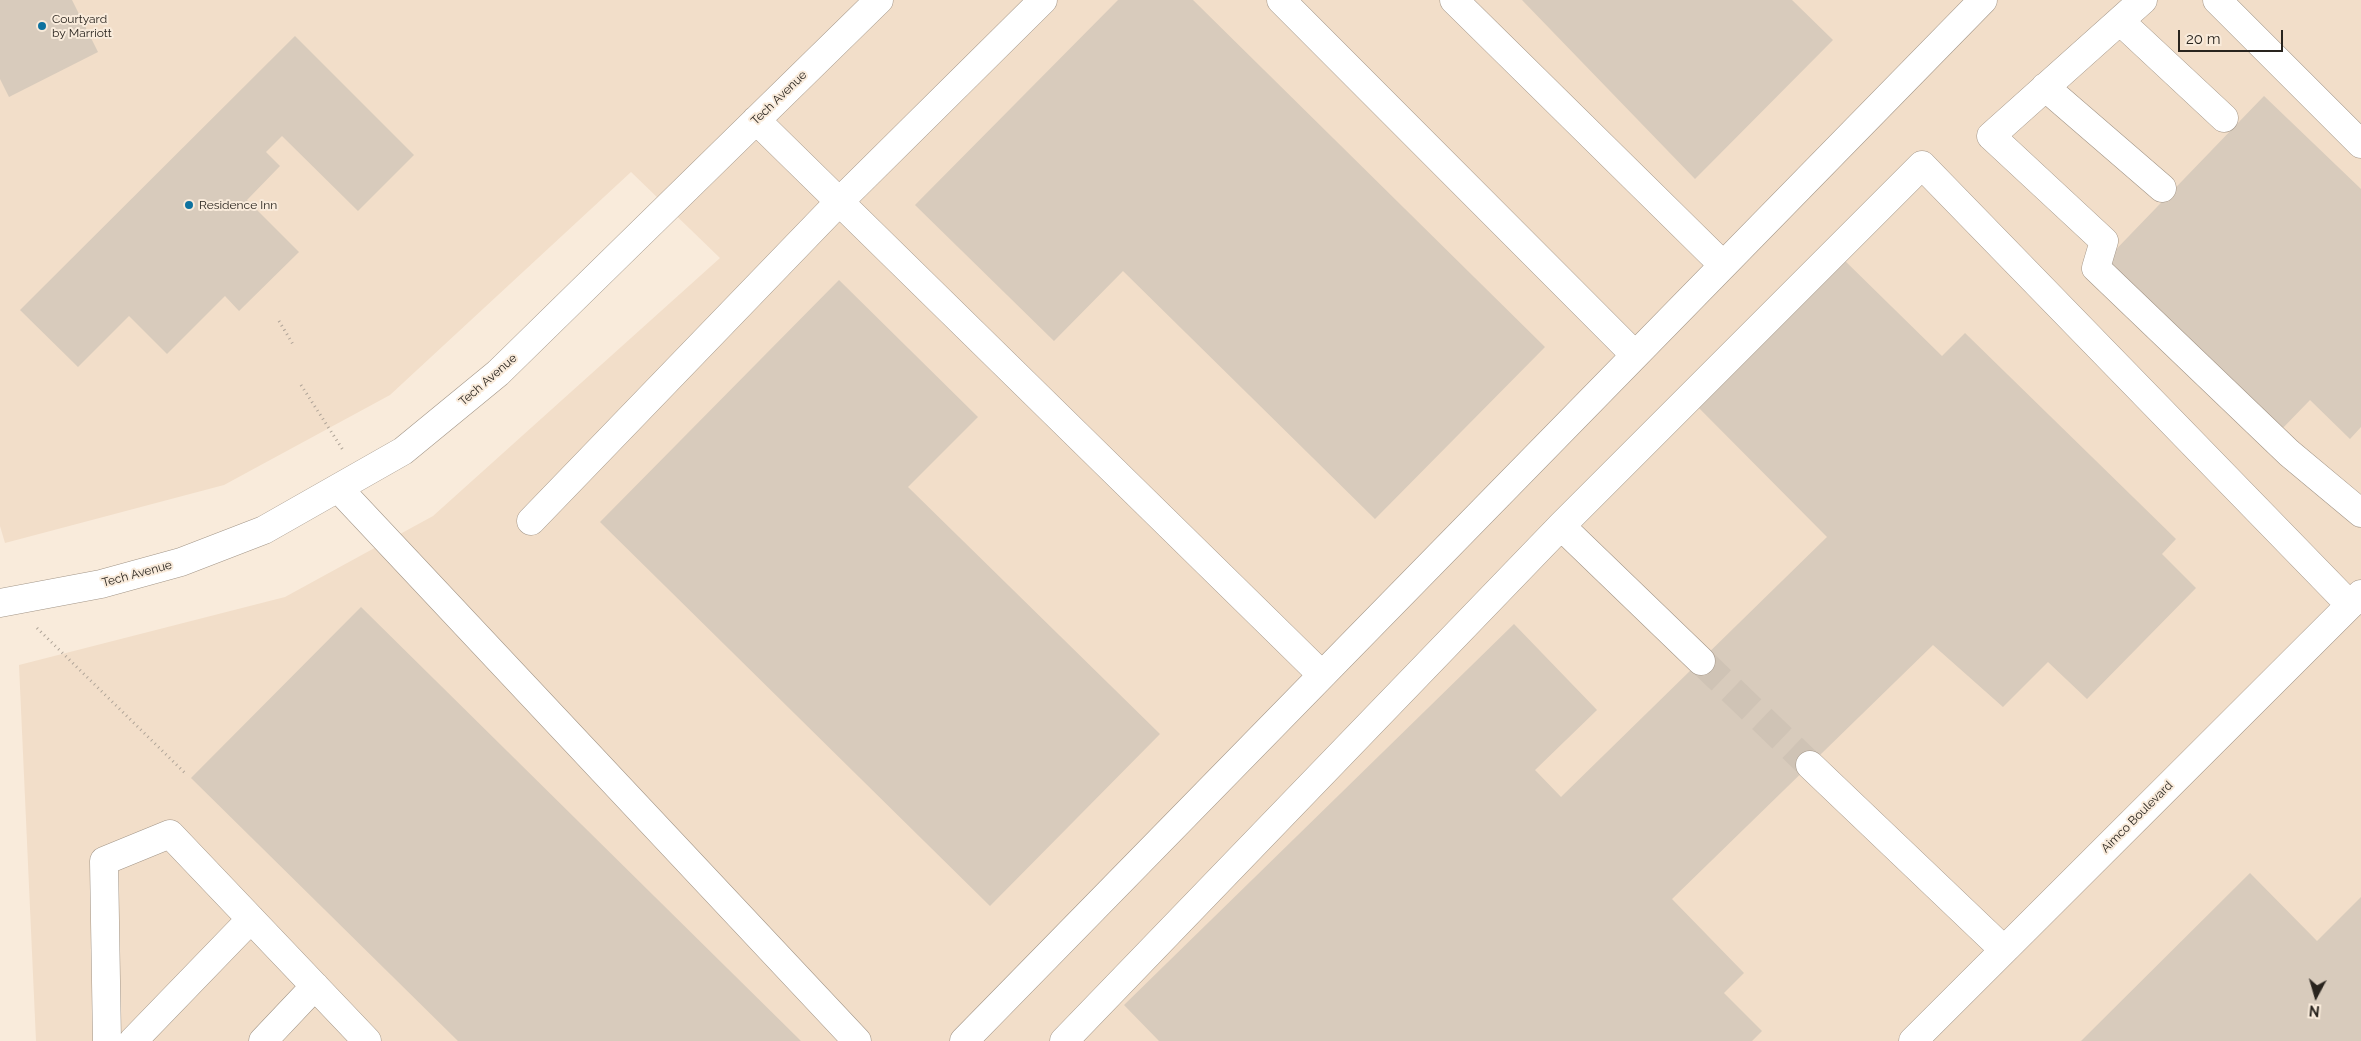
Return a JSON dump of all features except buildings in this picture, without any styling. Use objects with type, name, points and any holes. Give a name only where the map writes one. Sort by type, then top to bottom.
[{"type":"street","name":"Tech Avenue","points":[[5,602],[101,584],[181,562],[264,530],[404,451],[498,372],[879,0]]},
{"type":"street","points":[[531,521],[839,202],[1042,0]]},
{"type":"street","points":[[1281,0],[1635,355]]},
{"type":"street","points":[[1454,0],[1723,265]]},
{"type":"street","points":[[964,1041],[1983,0]]},
{"type":"street","points":[[2143,0],[1991,136],[2104,241],[2096,268],[2289,453],[2361,513]]},
{"type":"street","points":[[2217,0],[2361,144]]},
{"type":"street","points":[[2120,21],[2224,118]]},
{"type":"street","points":[[2046,88],[2162,188]]},
{"type":"street","points":[[756,120],[1322,675]]},
{"type":"street","points":[[1064,1041],[1561,526],[1922,165],[2356,599]]},
{"type":"street","points":[[349,482],[857,1041]]},
{"type":"street","points":[[1561,526],[1701,661]]},
{"type":"street","name":"Aimco Boulevard","points":[[1913,1041],[2356,599]]},
{"type":"street","points":[[1810,765],[2004,950]]},
{"type":"street","points":[[107,1041],[104,860],[170,834],[368,1041]]},
{"type":"street","points":[[133,1041],[251,919]]},
{"type":"street","points":[[263,1041],[315,986]]},
{"type":"path","points":[[279,321],[294,346]]},
{"type":"path","points":[[302,385],[349,482]]},
{"type":"path","points":[[5,602],[185,773]]},
{"type":"shaded area","points":[[0,0],[2361,0],[2361,1041],[36,1041],[19,665],[285,597],[433,516],[720,258],[631,172],[390,395],[224,485],[5,543],[0,526]]},
{"type":"tunnel","points":[[1701,661],[1810,765]]},
{"type":"place","name":"Courtyard by Marriott","points":[[42,26]]},
{"type":"place","name":"Residence Inn","points":[[189,205]]}]
